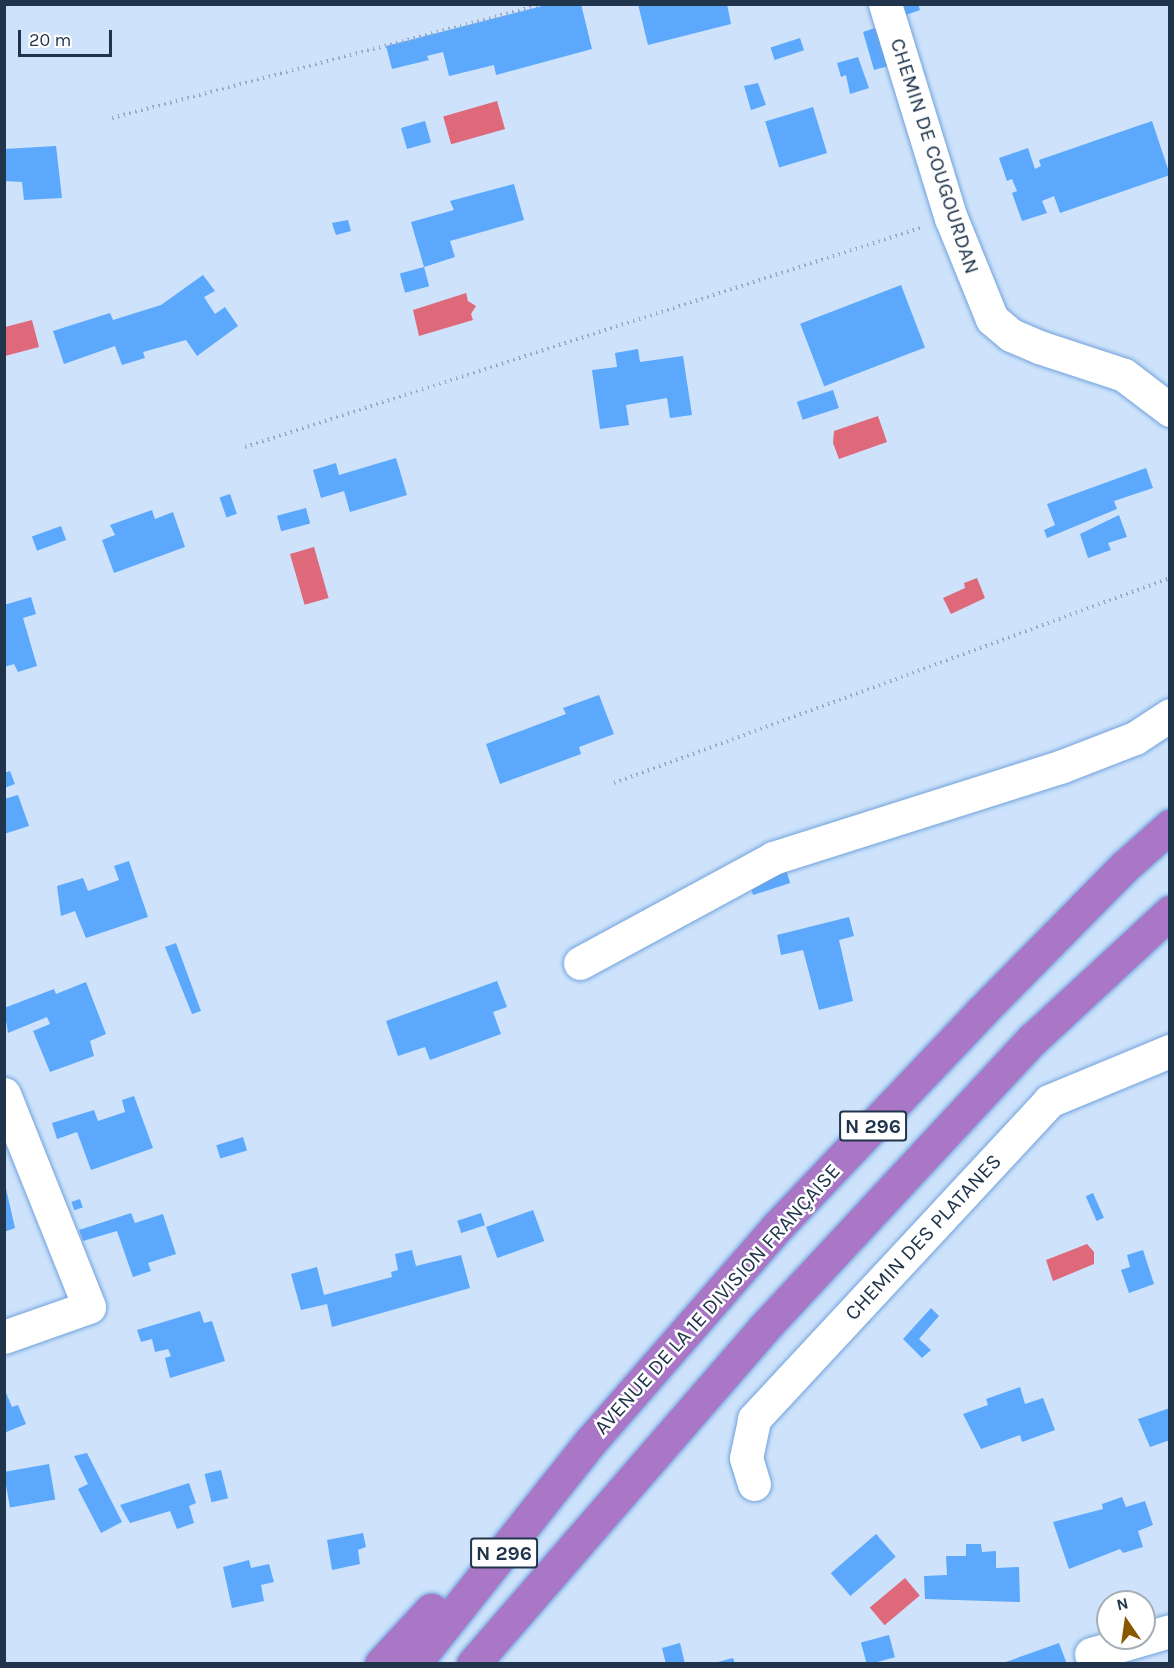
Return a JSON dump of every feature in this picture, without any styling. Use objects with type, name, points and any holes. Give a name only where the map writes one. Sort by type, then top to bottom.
[{"type":"highway","name":"AVENUE DE LA 1E DIVISION FRANÇAISE","points":[[414,1664],[591,1441],[779,1225],[981,1012],[1124,867],[1170,826]]},
{"type":"highway","name":"N 296","points":[[473,1664],[712,1388],[1033,1039],[1170,912]]},
{"type":"highway","points":[[496,1664],[712,1388]]},
{"type":"highway","points":[[381,1664],[591,1441]]},
{"type":"street","name":"CHEMIN DE COUGOURDAN","points":[[885,4],[951,218],[992,319],[1011,335],[1040,348],[1124,375],[1170,410]]},
{"type":"street","points":[[580,963],[773,858],[1060,767],[1135,738],[1170,715]]},
{"type":"street","name":"CHEMIN DES PLATANES","points":[[754,1484],[746,1458],[754,1419],[1049,1101],[1170,1051]]},
{"type":"street","points":[[4,1094],[89,1307],[4,1337]]},
{"type":"street","points":[[1091,1654],[1170,1630]]},
{"type":"path","points":[[112,118],[542,4]]},
{"type":"path","points":[[245,447],[951,218]]},
{"type":"path","points":[[614,783],[1170,578]]},
{"type":"shaded area","points":[[497,101],[505,129],[451,144],[443,116]]},
{"type":"shaded area","points":[[466,293],[468,301],[476,306],[471,314],[473,320],[419,336],[413,310]]},
{"type":"shaded area","points":[[32,320],[39,347],[5,356],[5,327]]},
{"type":"shaded area","points":[[878,416],[887,442],[839,459],[833,443],[834,431]]},
{"type":"shaded area","points":[[314,547],[329,598],[305,605],[290,554]]},
{"type":"shaded area","points":[[977,578],[985,598],[951,614],[943,598],[965,588],[964,583]]},
{"type":"shaded area","points":[[1087,1244],[1094,1252],[1094,1264],[1053,1281],[1046,1260]]},
{"type":"shaded area","points":[[905,1578],[920,1596],[885,1625],[870,1608]]},
{"type":"building","points":[[550,4],[581,4],[592,49],[496,75],[494,65],[449,76],[443,52],[427,56],[429,60],[392,69],[386,46]]},
{"type":"building","points":[[638,4],[727,4],[731,24],[648,45]]},
{"type":"building","points":[[900,4],[918,4],[920,10],[903,16]]},
{"type":"building","points":[[881,26],[899,63],[874,70],[863,32]]},
{"type":"building","points":[[800,38],[804,50],[775,60],[771,48]]},
{"type":"building","points":[[858,57],[869,88],[850,94],[846,75],[841,77],[837,63]]},
{"type":"building","points":[[758,83],[766,105],[751,110],[744,86]]},
{"type":"building","points":[[813,107],[827,153],[779,168],[765,122]]},
{"type":"building","points":[[425,121],[431,142],[407,149],[401,128]]},
{"type":"building","points":[[1152,121],[1170,175],[1060,213],[1054,196],[1042,201],[1047,213],[1022,221],[1012,193],[1017,191],[1012,179],[1007,181],[999,158],[1028,148],[1035,169],[1041,166],[1039,160]]},
{"type":"building","points":[[56,146],[62,198],[24,200],[22,182],[4,181],[4,149]]},
{"type":"building","points":[[514,184],[524,220],[450,241],[455,257],[424,267],[411,222],[454,210],[450,201]]},
{"type":"building","points":[[348,220],[351,231],[336,235],[332,223]]},
{"type":"building","points":[[424,267],[429,286],[405,293],[400,273]]},
{"type":"building","points":[[203,275],[215,291],[204,297],[215,314],[225,307],[238,326],[197,356],[186,340],[143,352],[145,358],[122,365],[115,346],[64,364],[53,331],[110,313],[113,320],[161,305]]},
{"type":"building","points":[[901,285],[925,348],[824,386],[800,324]]},
{"type":"building","points":[[638,349],[640,362],[683,356],[692,415],[670,418],[667,398],[626,405],[629,425],[600,429],[592,370],[617,367],[615,353]]},
{"type":"building","points":[[833,390],[839,408],[803,420],[797,402]]},
{"type":"building","points":[[396,458],[407,495],[350,512],[344,491],[321,498],[313,470],[336,463],[339,475]]},
{"type":"building","points":[[1146,468],[1153,488],[1114,501],[1117,509],[1047,538],[1044,530],[1055,525],[1047,504]]},
{"type":"building","points":[[230,494],[237,514],[226,517],[220,498]]},
{"type":"building","points":[[306,508],[310,523],[281,531],[277,516]]},
{"type":"building","points":[[152,510],[155,519],[173,512],[185,547],[114,573],[102,540],[115,535],[110,525]]},
{"type":"building","points":[[1119,515],[1127,537],[1108,543],[1111,550],[1088,558],[1080,534]]},
{"type":"building","points":[[61,526],[66,540],[37,551],[32,537]]},
{"type":"building","points":[[31,597],[36,614],[23,618],[37,666],[18,672],[14,664],[4,667],[4,605]]},
{"type":"building","points":[[599,695],[614,734],[579,747],[581,754],[500,784],[486,744],[566,714],[563,708]]},
{"type":"building","points":[[10,771],[15,784],[4,788],[4,773]]},
{"type":"building","points":[[18,795],[29,826],[4,834],[4,799]]},
{"type":"building","points":[[129,861],[148,917],[86,938],[75,911],[61,916],[57,886],[83,878],[88,891],[119,880],[114,866]]},
{"type":"building","points":[[784,864],[790,883],[753,895],[747,876]]},
{"type":"building","points":[[849,917],[854,936],[839,940],[853,1001],[819,1010],[803,950],[781,955],[777,935]]},
{"type":"building","points":[[176,943],[201,1011],[192,1014],[165,947]]},
{"type":"building","points":[[497,981],[507,1007],[493,1012],[501,1034],[430,1060],[425,1047],[398,1056],[386,1021]]},
{"type":"building","points":[[86,982],[106,1034],[90,1041],[94,1056],[50,1072],[33,1031],[50,1024],[47,1017],[8,1033],[4,1008],[54,989],[56,994]]},
{"type":"building","points":[[134,1096],[153,1148],[91,1170],[77,1132],[57,1139],[52,1123],[94,1110],[98,1121],[125,1112],[122,1100]]},
{"type":"building","points":[[243,1137],[247,1150],[220,1159],[216,1145]]},
{"type":"building","points":[[4,1180],[15,1228],[4,1232]]},
{"type":"building","points":[[1093,1193],[1104,1218],[1097,1221],[1086,1196]]},
{"type":"building","points":[[80,1199],[83,1208],[74,1210],[71,1202]]},
{"type":"building","points":[[533,1210],[544,1241],[497,1258],[486,1227]]},
{"type":"building","points":[[131,1213],[135,1223],[163,1214],[176,1254],[148,1263],[151,1271],[133,1277],[117,1231],[83,1241],[79,1230]]},
{"type":"building","points":[[481,1213],[485,1225],[461,1233],[457,1221]]},
{"type":"building","points":[[412,1250],[416,1266],[461,1255],[470,1288],[332,1327],[327,1304],[301,1310],[291,1274],[317,1267],[324,1295],[392,1277],[391,1272],[398,1270],[395,1254]]},
{"type":"building","points":[[1143,1250],[1154,1284],[1129,1293],[1121,1270],[1130,1267],[1127,1255]]},
{"type":"building","points":[[931,1308],[939,1316],[919,1339],[931,1350],[922,1358],[903,1339]]},
{"type":"building","points":[[200,1311],[204,1323],[212,1321],[225,1361],[170,1378],[165,1358],[171,1356],[168,1349],[155,1352],[152,1339],[141,1342],[137,1330]]},
{"type":"building","points":[[1020,1387],[1025,1404],[1043,1398],[1055,1430],[1022,1442],[1020,1435],[981,1449],[963,1414],[988,1405],[986,1399]]},
{"type":"building","points":[[4,1388],[12,1407],[18,1405],[26,1424],[4,1433]]},
{"type":"building","points":[[1170,1408],[1170,1440],[1150,1447],[1138,1419]]},
{"type":"building","points":[[87,1453],[122,1522],[101,1533],[78,1489],[88,1484],[74,1456]]},
{"type":"building","points":[[49,1464],[55,1499],[10,1507],[4,1472]]},
{"type":"building","points":[[221,1470],[228,1498],[212,1502],[205,1474]]},
{"type":"building","points":[[189,1483],[196,1503],[189,1506],[194,1523],[177,1529],[170,1511],[130,1523],[120,1505]]},
{"type":"building","points":[[1122,1497],[1126,1507],[1145,1501],[1153,1525],[1138,1531],[1143,1547],[1123,1553],[1120,1549],[1069,1569],[1053,1522],[1103,1509],[1102,1504]]},
{"type":"building","points":[[363,1533],[366,1547],[358,1550],[360,1564],[332,1570],[327,1540]]},
{"type":"building","points":[[876,1534],[896,1557],[850,1596],[831,1573]]},
{"type":"building","points":[[966,1544],[981,1544],[982,1552],[996,1551],[996,1568],[1019,1567],[1020,1602],[925,1599],[924,1576],[947,1575],[946,1556],[966,1556]]},
{"type":"building","points":[[249,1560],[251,1568],[269,1564],[274,1582],[261,1585],[264,1601],[232,1608],[223,1567]]},
{"type":"building","points":[[889,1635],[895,1657],[867,1664],[861,1643]]},
{"type":"building","points":[[680,1643],[685,1664],[666,1664],[662,1648]]},
{"type":"building","points":[[1059,1643],[1067,1664],[1003,1664],[1003,1663]]},
{"type":"building","points":[[733,1658],[735,1664],[714,1664],[714,1663]]}]
